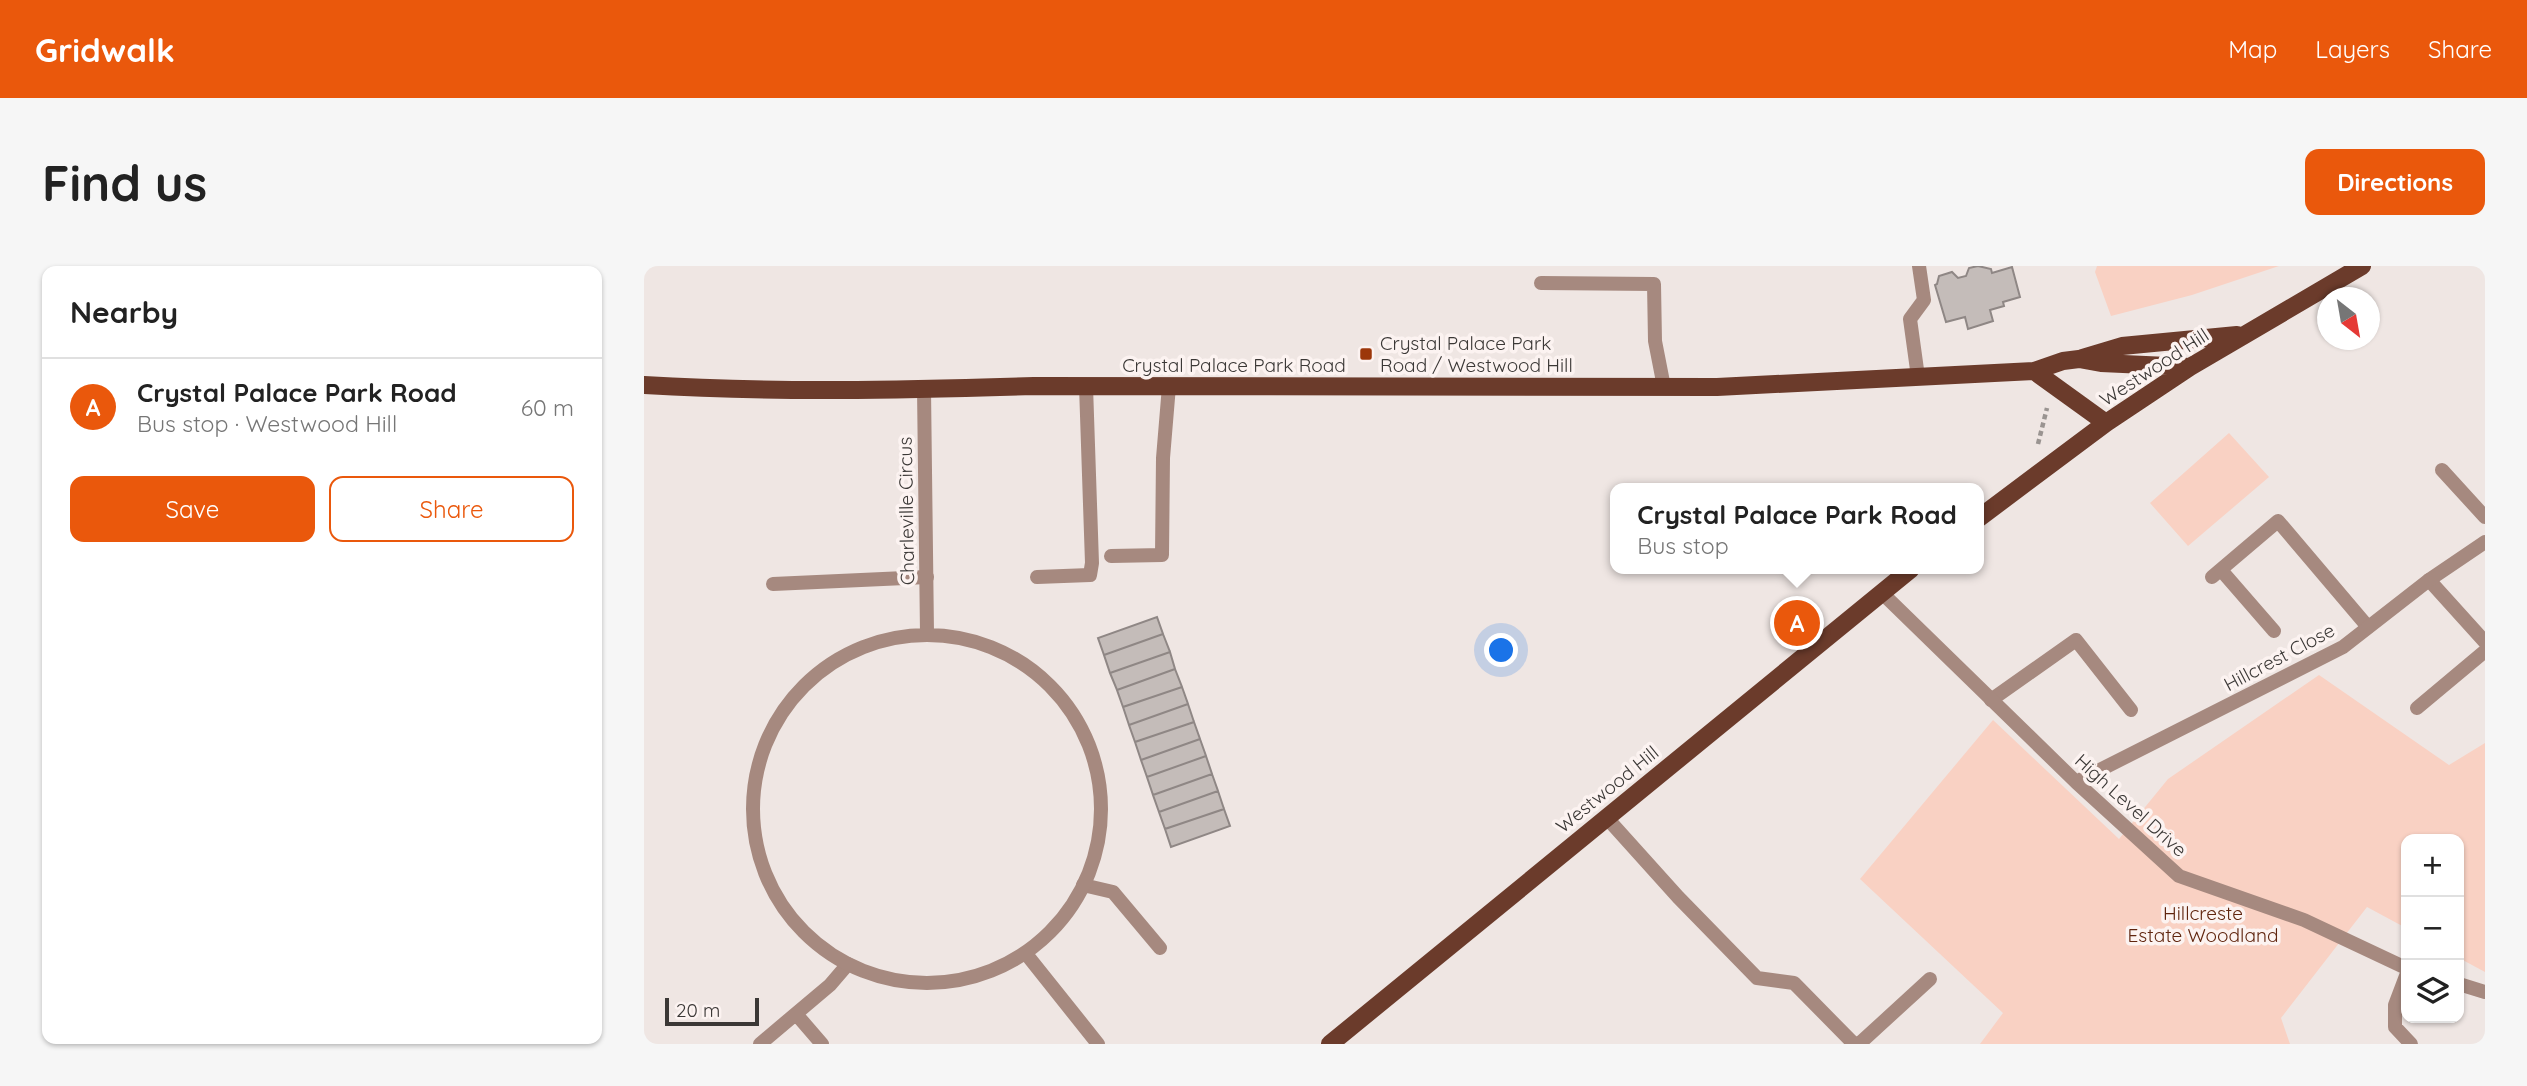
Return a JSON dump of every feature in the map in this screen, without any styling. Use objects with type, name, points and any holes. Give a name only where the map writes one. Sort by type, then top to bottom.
[{"type":"main road","name":"Westwood Hill","points":[[1984,514],[2106,423],[2190,367],[2362,266]]},
{"type":"main road","points":[[2079,359],[2122,346],[2245,335]]},
{"type":"main road","name":"Crystal Palace Park Road","points":[[644,385],[924,389],[1086,386],[1717,387],[2034,371],[2063,360],[2079,359],[2101,363],[2190,367]]},
{"type":"main road","points":[[2034,371],[2106,423]]},
{"type":"main road","name":"Westwood Hill","points":[[1330,1044],[1904,574]]},
{"type":"street","points":[[1918,377],[1910,319],[1924,300],[1919,266]]},
{"type":"street","points":[[1541,283],[1654,284],[1655,341],[1664,387]]},
{"type":"street","points":[[1037,577],[1090,575],[1092,563],[1086,386]]},
{"type":"street","points":[[1111,556],[1162,555],[1163,458],[1169,386]]},
{"type":"street","name":"Charleville Circus","points":[[924,389],[927,633]]},
{"type":"street","points":[[2442,470],[2485,517]]},
{"type":"street","points":[[2274,631],[2216,574],[2278,521],[2368,627]]},
{"type":"street","name":"Hillcrest Close","points":[[2076,782],[2343,647],[2429,580],[2485,542]]},
{"type":"street","points":[[774,584],[927,577]]},
{"type":"street","points":[[2429,580],[2485,642]]},
{"type":"street","name":"High Level Drive","points":[[1881,592],[2076,782],[2179,876],[2304,920],[2401,966]]},
{"type":"street","points":[[927,633],[987,643],[1021,660],[1066,701],[1089,740],[1100,780],[1102,826],[1090,874],[1058,926],[1027,954],[976,977],[915,984],[871,975],[848,964],[828,954],[798,928],[775,897],[756,849],[755,777],[767,735],[790,699],[845,654],[885,638],[927,633]]},
{"type":"street","points":[[1991,700],[2076,640],[2131,710]]},
{"type":"street","points":[[2417,708],[2485,651]]},
{"type":"street","points":[[1606,817],[1678,897],[1757,978],[1794,983],[1854,1044]]},
{"type":"street","points":[[1083,885],[1113,892],[1160,947]]},
{"type":"street","points":[[1027,954],[1098,1044]]},
{"type":"street","points":[[760,1044],[830,985],[848,964]]},
{"type":"street","points":[[1859,1044],[1930,979]]},
{"type":"street","points":[[2464,986],[2485,992]]},
{"type":"street","points":[[2401,989],[2395,1005],[2395,1027],[2411,1044]]},
{"type":"street","points":[[796,1014],[822,1044]]},
{"type":"path","points":[[2037,448],[2048,404]]},
{"type":"green space","points":[[2097,266],[2279,266],[2192,295],[2111,316],[2095,272]]},
{"type":"green space","points":[[2229,433],[2269,477],[2188,546],[2150,503]]},
{"type":"green space","name":"Hillcreste Estate Woodland","points":[[2319,675],[2449,765],[2485,743],[2485,972],[2464,961],[2464,834],[2401,834],[2401,925],[2367,907],[2281,1018],[2290,1044],[1980,1044],[2003,1013],[1860,879],[1993,720],[2119,839],[2168,779]]},
{"type":"building","points":[[1978,266],[1991,269],[1992,273],[2012,267],[2020,297],[2003,302],[2004,306],[1990,310],[1993,321],[1968,329],[1965,317],[1946,322],[1935,285],[1939,276],[1952,272],[1958,278],[1966,276],[1969,268]]},
{"type":"building","points":[[1157,617],[1163,634],[1104,655],[1098,638]]},
{"type":"building","points":[[1163,634],[1170,652],[1110,673],[1104,655]]},
{"type":"building","points":[[1170,652],[1175,669],[1117,690],[1110,673]]},
{"type":"building","points":[[1175,669],[1182,687],[1123,707],[1117,690]]},
{"type":"building","points":[[1182,687],[1188,704],[1129,725],[1123,707]]},
{"type":"building","points":[[1188,704],[1194,722],[1135,742],[1129,725]]},
{"type":"building","points":[[1194,722],[1200,739],[1141,760],[1135,742]]},
{"type":"building","points":[[1200,739],[1206,756],[1147,777],[1141,760]]},
{"type":"building","points":[[1206,756],[1212,774],[1153,795],[1147,777]]},
{"type":"building","points":[[1212,774],[1218,791],[1159,812],[1153,795]]},
{"type":"building","points":[[1218,791],[1224,809],[1165,829],[1159,812]]},
{"type":"building","points":[[1224,809],[1230,826],[1171,847],[1165,829]]},
{"type":"place","name":"Crystal Palace Park Road / Westwood Hill","points":[[1366,354]]},
{"type":"place","name":"Crystal Palace Park Road","points":[[1797,623]]}]
